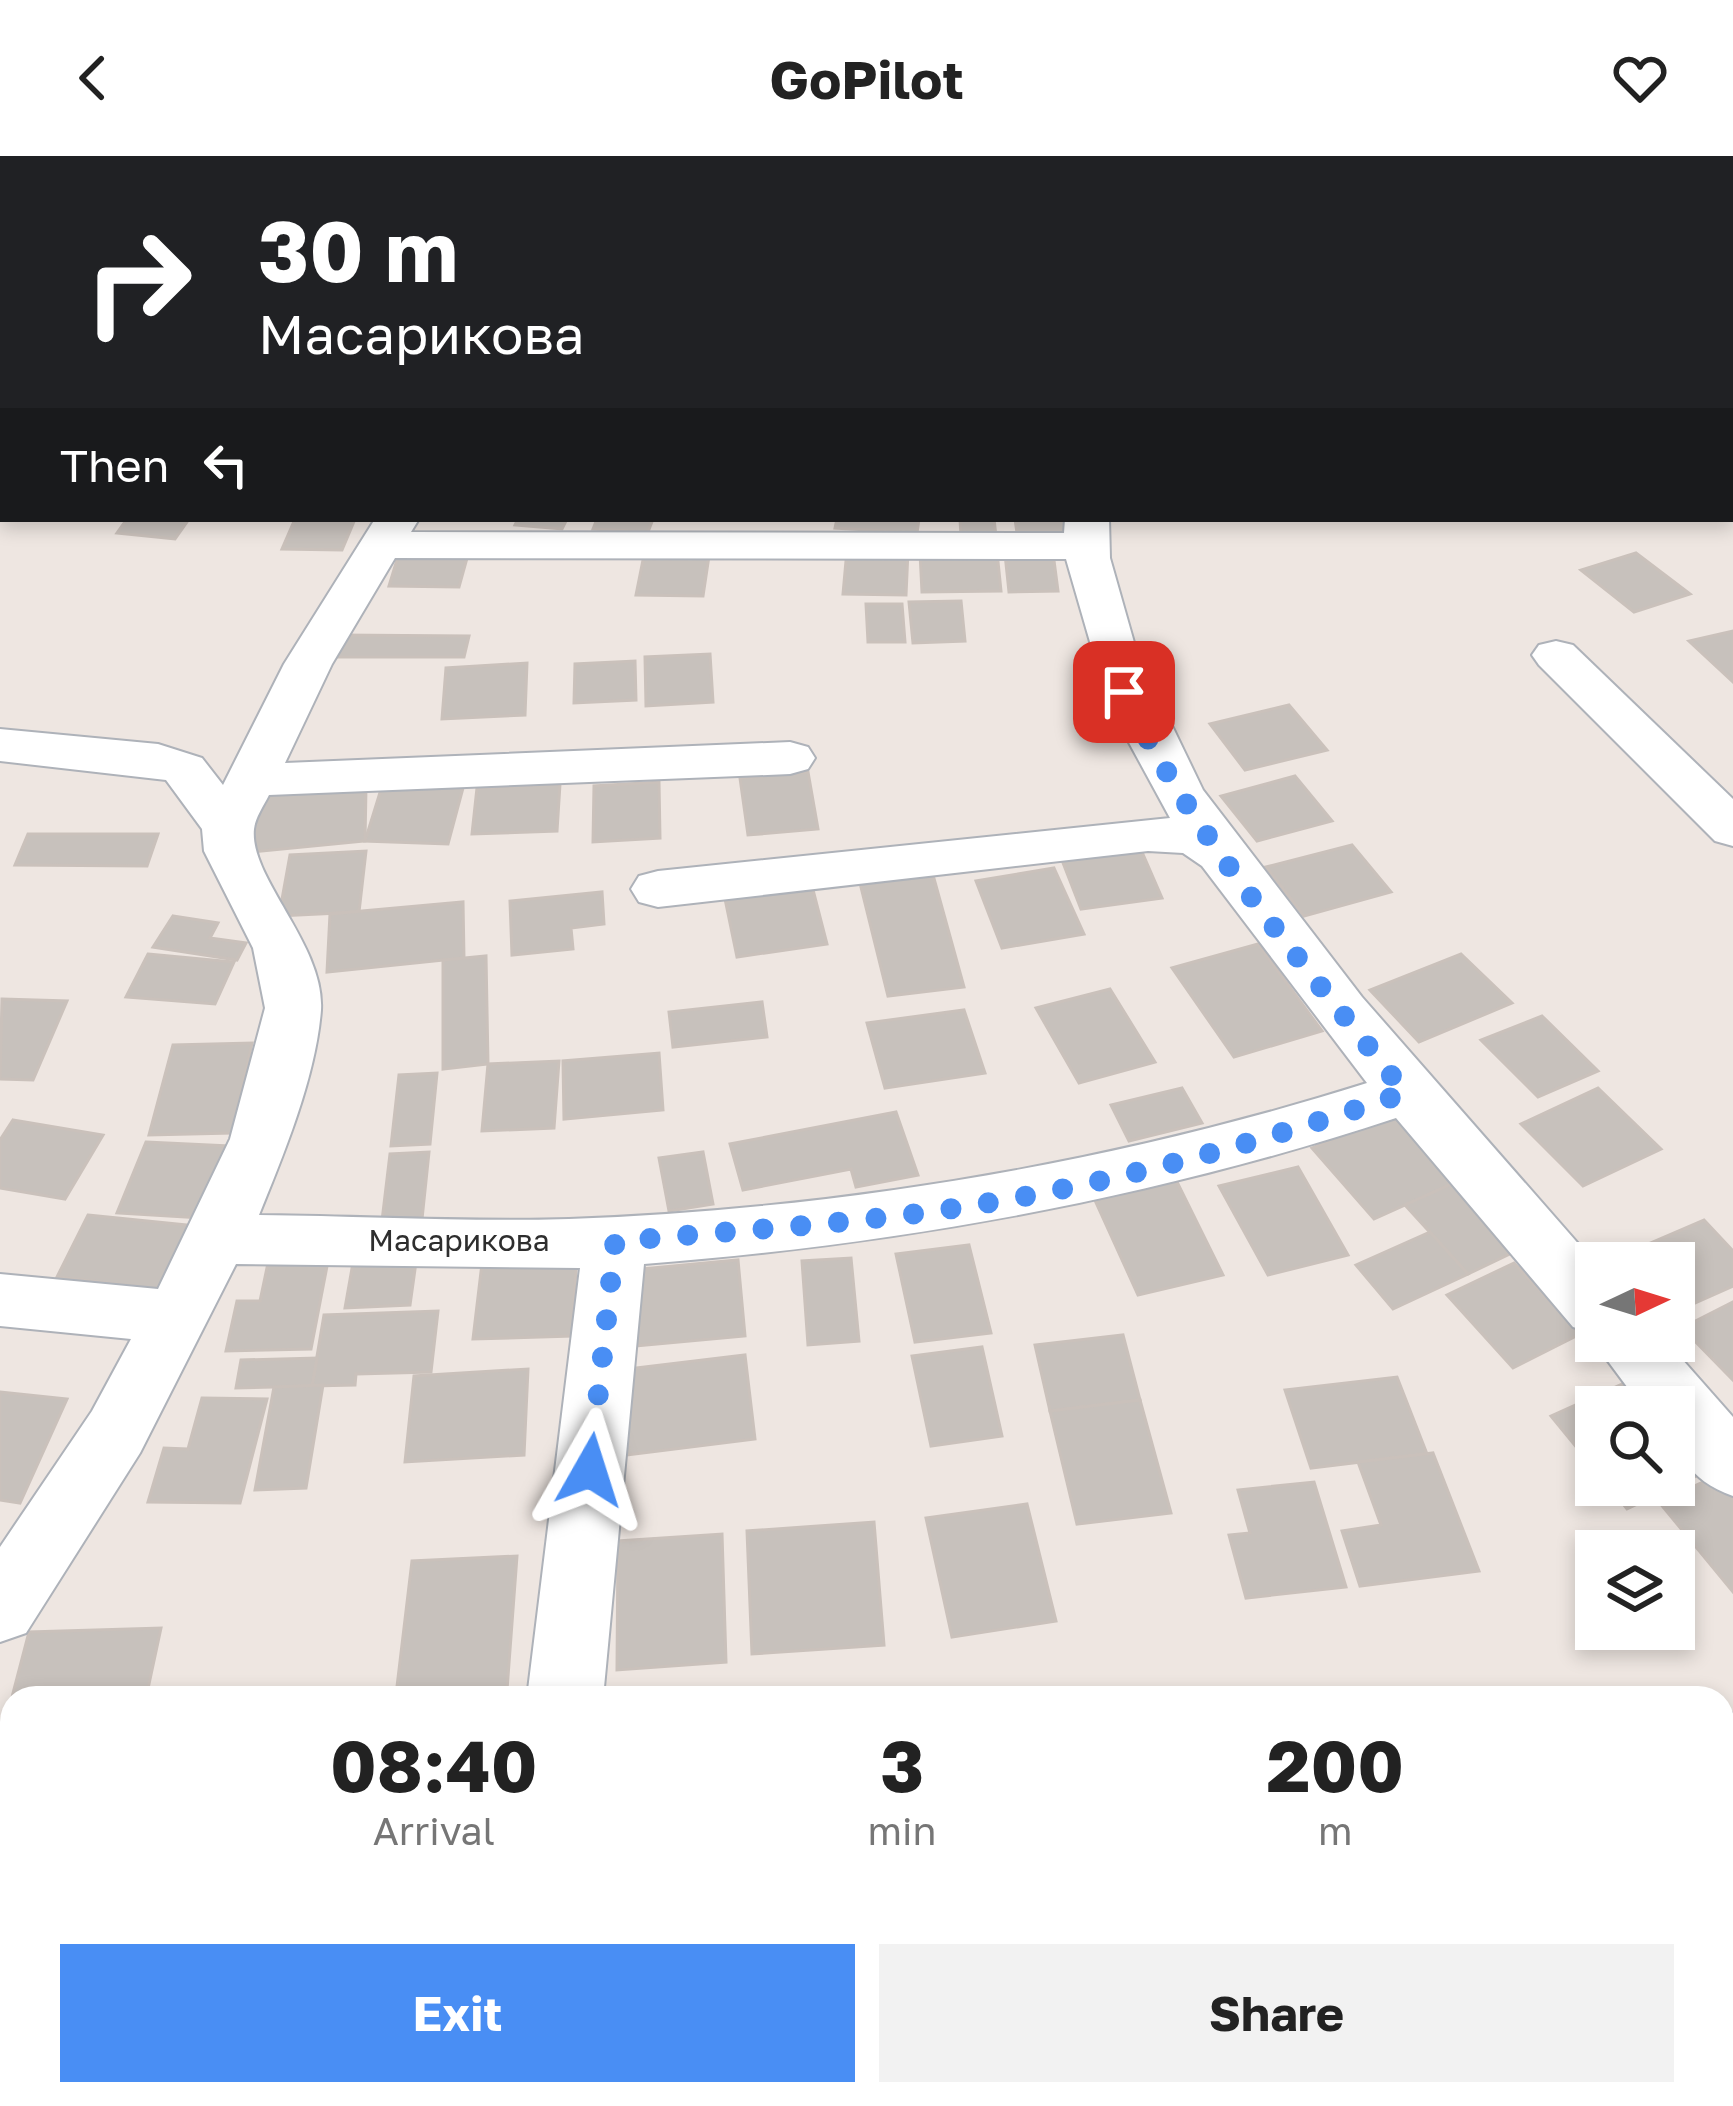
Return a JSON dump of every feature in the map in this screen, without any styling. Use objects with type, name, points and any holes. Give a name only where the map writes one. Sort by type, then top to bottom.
[{"type":"street","points":[[0,1609],[116,1432],[217,1239],[260,1139],[293,1008],[281,948],[230,851],[239,804],[308,664],[388,532],[1085,532],[1124,692],[1156,760],[1219,854],[1405,1093],[1575,1284]]},
{"type":"street","points":[[1556,655],[1733,829]]},
{"type":"street","points":[[0,746],[158,760],[184,769],[239,804],[790,758]]},
{"type":"street","points":[[658,889],[1148,834],[1195,836],[1219,854]]},
{"type":"street","name":"Масарикова","points":[[217,1239],[615,1242],[958,1208],[1105,1181],[1307,1126],[1405,1093]]},
{"type":"street","points":[[566,1686],[615,1242]]},
{"type":"street","points":[[0,1300],[173,1317]]},
{"type":"street","points":[[1644,1362],[1733,1466]]},
{"type":"building","points":[[125,522],[187,522],[175,539],[117,533]]},
{"type":"building","points":[[294,522],[354,522],[342,550],[282,549]]},
{"type":"building","points":[[516,522],[566,522],[562,529]]},
{"type":"building","points":[[596,522],[652,522],[648,532],[593,529]]},
{"type":"building","points":[[836,522],[919,522],[917,533],[835,528]]},
{"type":"building","points":[[960,522],[994,522],[996,536],[961,536]]},
{"type":"building","points":[[1015,522],[1065,522],[1067,533],[1017,533]]},
{"type":"building","points":[[400,550],[469,551],[459,587],[389,586]]},
{"type":"building","points":[[847,550],[908,551],[906,595],[843,594]]},
{"type":"building","points":[[997,552],[1001,591],[922,592],[920,553]]},
{"type":"building","points":[[1053,553],[1058,591],[1009,592],[1005,554]]},
{"type":"building","points":[[1636,553],[1690,594],[1634,612],[1581,570]]},
{"type":"building","points":[[644,555],[709,556],[703,596],[636,595]]},
{"type":"building","points":[[961,601],[965,641],[913,643],[909,602]]},
{"type":"building","points":[[866,604],[902,604],[905,642],[868,642]]},
{"type":"building","points":[[1733,631],[1733,682],[1689,641]]},
{"type":"building","points":[[337,635],[469,636],[464,657],[330,657]]},
{"type":"building","points":[[710,654],[713,702],[646,706],[645,657]]},
{"type":"building","points":[[635,661],[636,700],[574,703],[575,664]]},
{"type":"building","points":[[527,663],[525,715],[442,719],[446,668]]},
{"type":"building","points":[[1289,705],[1327,750],[1245,770],[1210,724]]},
{"type":"building","points":[[808,772],[818,829],[748,835],[740,778]]},
{"type":"building","points":[[1295,776],[1332,821],[1257,841],[1221,796]]},
{"type":"building","points":[[659,782],[660,838],[593,842],[594,786]]},
{"type":"building","points":[[560,784],[557,831],[472,834],[477,788]]},
{"type":"building","points":[[382,786],[463,788],[448,844],[365,841]]},
{"type":"building","points":[[366,787],[365,841],[252,852],[256,797]]},
{"type":"building","points":[[28,834],[158,834],[147,866],[15,865]]},
{"type":"building","points":[[1139,845],[1162,898],[1081,909],[1060,855]]},
{"type":"building","points":[[1352,845],[1391,892],[1304,916],[1266,867]]},
{"type":"building","points":[[366,851],[359,912],[279,916],[290,855]]},
{"type":"building","points":[[1054,868],[1084,934],[1002,948],[976,881]]},
{"type":"building","points":[[933,875],[964,987],[888,996],[860,883]]},
{"type":"building","points":[[810,878],[827,944],[737,957],[723,889]]},
{"type":"building","points":[[602,892],[604,924],[571,928],[573,949],[512,955],[510,901]]},
{"type":"building","points":[[463,902],[464,958],[327,972],[330,914]]},
{"type":"building","points":[[173,916],[218,923],[210,938],[246,943],[237,960],[153,947]]},
{"type":"building","points":[[1258,944],[1322,1031],[1234,1057],[1172,968]]},
{"type":"building","points":[[148,954],[234,962],[215,1004],[126,997]]},
{"type":"building","points":[[1461,954],[1512,1003],[1419,1042],[1370,990]]},
{"type":"building","points":[[486,956],[488,1064],[443,1069],[443,960]]},
{"type":"building","points":[[1110,989],[1155,1062],[1079,1083],[1036,1008]]},
{"type":"building","points":[[2,999],[67,1001],[33,1080],[0,1079]]},
{"type":"building","points":[[762,1002],[767,1037],[673,1047],[669,1012]]},
{"type":"building","points":[[964,1010],[985,1073],[885,1088],[867,1023]]},
{"type":"building","points":[[1542,1016],[1598,1071],[1538,1097],[1481,1040]]},
{"type":"building","points":[[252,1043],[232,1133],[149,1135],[173,1045]]},
{"type":"building","points":[[659,1053],[663,1110],[564,1119],[563,1061]]},
{"type":"building","points":[[559,1061],[554,1128],[482,1131],[488,1064]]},
{"type":"building","points":[[437,1073],[430,1144],[391,1146],[399,1075]]},
{"type":"building","points":[[1182,1088],[1202,1123],[1129,1141],[1111,1105]]},
{"type":"building","points":[[1598,1088],[1661,1149],[1583,1186],[1521,1124]]},
{"type":"building","points":[[896,1112],[918,1175],[856,1187],[851,1169],[743,1190],[730,1144]]},
{"type":"building","points":[[1392,1114],[1456,1182],[1374,1219],[1312,1148]]},
{"type":"building","points":[[13,1120],[103,1135],[65,1199],[0,1188],[0,1140]]},
{"type":"building","points":[[146,1142],[228,1146],[201,1218],[117,1213]]},
{"type":"building","points":[[429,1152],[422,1219],[382,1221],[390,1154]]},
{"type":"building","points":[[703,1152],[713,1204],[669,1211],[659,1158]]},
{"type":"building","points":[[1298,1167],[1348,1255],[1268,1275],[1219,1186]]},
{"type":"building","points":[[1176,1180],[1223,1275],[1138,1295],[1094,1198]]},
{"type":"building","points":[[1456,1182],[1518,1250],[1468,1274],[1405,1205]]},
{"type":"building","points":[[88,1215],[197,1226],[168,1290],[57,1277]]},
{"type":"building","points":[[1704,1220],[1733,1251],[1733,1286],[1695,1303],[1695,1242],[1653,1242]]},
{"type":"building","points":[[1430,1232],[1468,1274],[1393,1309],[1356,1265]]},
{"type":"building","points":[[969,1245],[991,1333],[915,1342],[896,1254]]},
{"type":"building","points":[[577,1252],[572,1336],[473,1339],[483,1255]]},
{"type":"building","points":[[417,1255],[410,1305],[345,1308],[354,1257]]},
{"type":"building","points":[[851,1258],[859,1341],[808,1345],[802,1261]]},
{"type":"building","points":[[738,1260],[745,1336],[634,1346],[630,1270]]},
{"type":"building","points":[[328,1261],[311,1349],[226,1351],[237,1301],[260,1301],[268,1263]]},
{"type":"building","points":[[1514,1263],[1575,1329],[1575,1337],[1513,1368],[1447,1295]]},
{"type":"building","points":[[1733,1302],[1733,1380],[1695,1341],[1695,1321]]},
{"type":"building","points":[[438,1311],[431,1372],[356,1374],[355,1385],[312,1386],[324,1315]]},
{"type":"building","points":[[1123,1335],[1140,1400],[1050,1411],[1035,1345]]},
{"type":"building","points":[[982,1347],[1002,1436],[931,1446],[912,1356]]},
{"type":"building","points":[[745,1355],[755,1439],[626,1455],[619,1370]]},
{"type":"building","points":[[317,1358],[312,1386],[236,1388],[241,1360]]},
{"type":"building","points":[[528,1369],[524,1455],[405,1462],[414,1376]]},
{"type":"building","points":[[1397,1377],[1427,1454],[1311,1468],[1285,1390]]},
{"type":"building","points":[[323,1385],[306,1488],[255,1490],[274,1387]]},
{"type":"building","points":[[0,1392],[67,1399],[20,1503],[0,1500]]},
{"type":"building","points":[[202,1398],[267,1399],[240,1503],[148,1502],[164,1448],[188,1449]]},
{"type":"building","points":[[1140,1400],[1171,1513],[1077,1524],[1050,1411]]},
{"type":"building","points":[[1575,1405],[1575,1445],[1551,1416]]},
{"type":"building","points":[[1433,1453],[1479,1571],[1360,1586],[1342,1531],[1381,1525],[1358,1462]]},
{"type":"building","points":[[1695,1454],[1709,1470],[1695,1477]]},
{"type":"building","points":[[1714,1477],[1733,1499],[1733,1592],[1695,1546],[1695,1530],[1682,1530],[1662,1506],[1695,1506],[1695,1486]]},
{"type":"building","points":[[1314,1482],[1346,1587],[1246,1598],[1229,1535],[1250,1533],[1238,1490]]},
{"type":"building","points":[[1027,1504],[1056,1621],[952,1637],[926,1518]]},
{"type":"building","points":[[874,1522],[884,1645],[752,1654],[747,1531]]},
{"type":"building","points":[[722,1534],[726,1662],[617,1670],[618,1541]]},
{"type":"building","points":[[517,1556],[507,1686],[397,1686],[412,1561]]},
{"type":"building","points":[[161,1628],[149,1686],[15,1686],[29,1632]]},
{"type":"route","points":[[590,1470],[615,1242],[958,1208],[1105,1181],[1307,1126],[1405,1093],[1219,854],[1156,760],[1124,692]]}]
